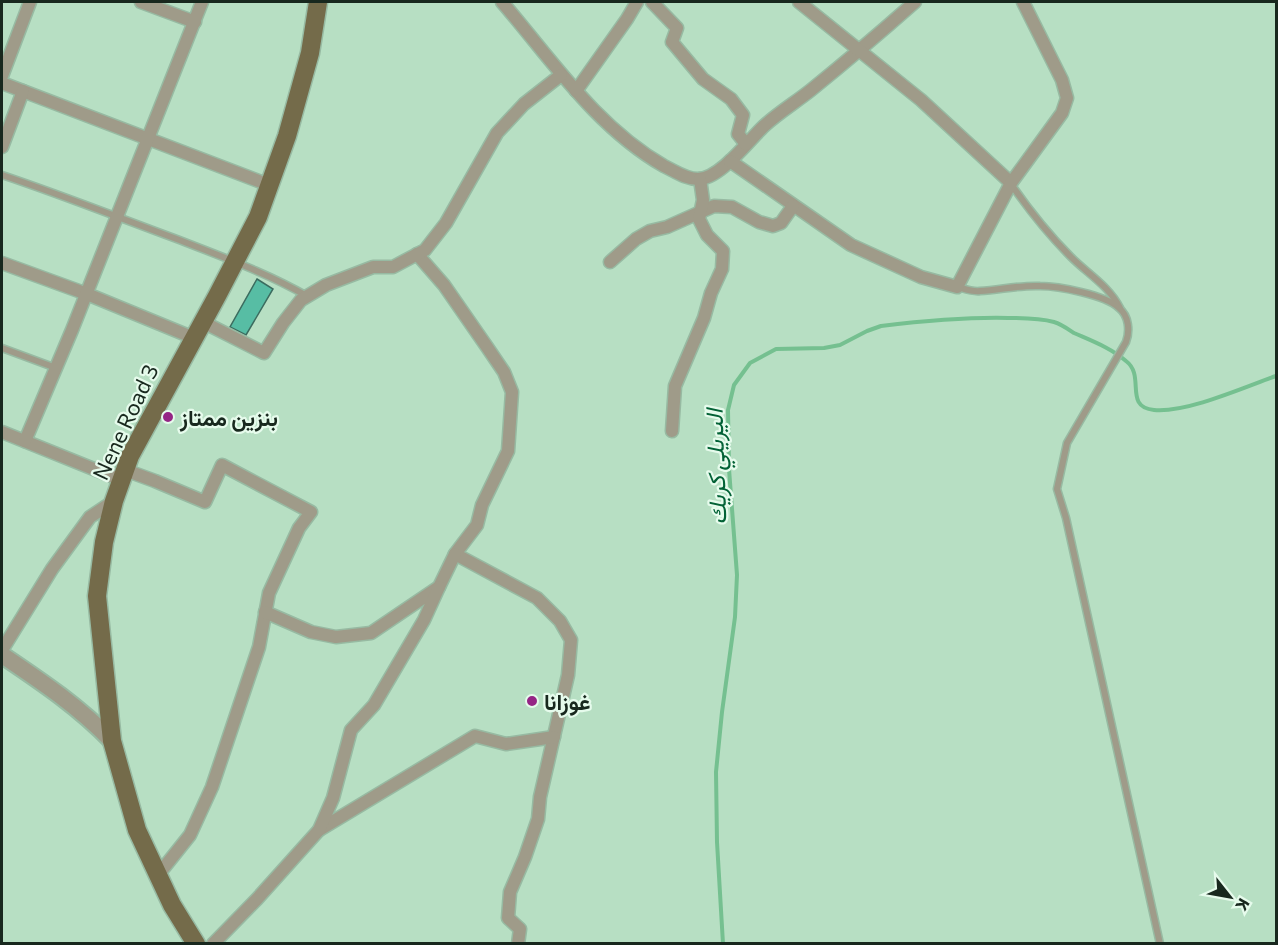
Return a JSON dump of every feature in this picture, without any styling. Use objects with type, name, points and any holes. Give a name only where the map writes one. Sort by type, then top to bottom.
[{"type":"main road","name":"Nene Road 3","points":[[196,944],[172,905],[137,830],[112,741],[97,596],[104,542],[114,501],[130,456],[258,217],[287,136],[310,53],[318,2]]},
{"type":"street","points":[[2,76],[30,2]]},
{"type":"street","points":[[141,2],[195,22]]},
{"type":"street","points":[[25,441],[87,294],[202,2]]},
{"type":"street","points":[[502,2],[561,75],[617,132],[653,159],[682,176],[700,179],[717,171],[730,161],[767,124],[860,50],[915,2]]},
{"type":"street","points":[[576,91],[627,20],[637,2]]},
{"type":"street","points":[[652,2],[676,28],[672,42],[683,56],[703,79],[731,99],[743,115],[738,134],[746,144]]},
{"type":"street","points":[[799,2],[921,100],[1011,183]]},
{"type":"street","points":[[730,161],[851,245],[921,277],[957,287],[1011,183],[1062,113],[1067,98],[1062,80],[1023,2]]},
{"type":"street","points":[[2,262],[87,294],[264,353],[301,300],[326,285],[373,267],[393,267],[425,250],[446,223],[497,133],[524,104],[561,75]]},
{"type":"street","points":[[2,83],[269,185]]},
{"type":"street","points":[[2,147],[23,91]]},
{"type":"street","points":[[672,431],[675,386],[688,359],[722,269],[723,251],[707,235],[699,219],[703,200],[700,179]]},
{"type":"street","points":[[610,262],[636,239],[650,231],[667,227],[714,207],[732,207],[759,222],[772,226],[781,223],[793,206]]},
{"type":"street","points":[[319,830],[333,798],[351,730],[374,705],[424,620],[455,554],[477,525],[482,505],[508,451],[512,392],[504,372],[444,285],[417,254]]},
{"type":"street","points":[[2,432],[123,475],[155,480],[205,502],[222,465],[311,512],[299,528],[269,593],[259,647],[212,787],[190,835],[158,875]]},
{"type":"street","points":[[2,650],[52,570],[90,517],[114,501]]},
{"type":"street","points":[[455,554],[537,598],[560,621],[571,640],[568,675],[540,797],[538,819],[525,858],[510,892],[508,918],[520,929],[518,944]]},
{"type":"street","points":[[265,612],[311,632],[336,637],[371,633],[439,587]]},
{"type":"street","points":[[2,655],[60,694],[89,717],[112,741]]},
{"type":"street","points":[[213,944],[319,830],[475,736],[506,744],[554,737]]},
{"type":"lane","points":[[2,175],[71,198],[235,261],[282,281],[308,296]]},
{"type":"lane","points":[[1011,183],[1034,217],[1072,258],[1113,294],[1128,324],[1129,332],[1126,342],[1067,443],[1057,489],[1160,944]]},
{"type":"lane","points":[[957,287],[978,292],[1005,287],[1042,285],[1095,295],[1120,308]]},
{"type":"lane","points":[[2,348],[56,369]]},
{"type":"building","points":[[257,279],[273,289],[246,335],[230,327]]},
{"type":"waterway","name":"اليريلي كريك","points":[[723,944],[717,842],[716,772],[735,617],[737,575],[729,469],[728,410],[734,385],[750,363],[776,349],[824,348],[840,345],[881,326],[960,319],[1019,318],[1057,323],[1120,356],[1132,367],[1137,397],[1139,403],[1145,408],[1154,410],[1183,408],[1276,376]]},
{"type":"place","name":"بنزين ممتاز","points":[[168,417]]},
{"type":"place","name":"غوزانا","points":[[532,701]]}]
